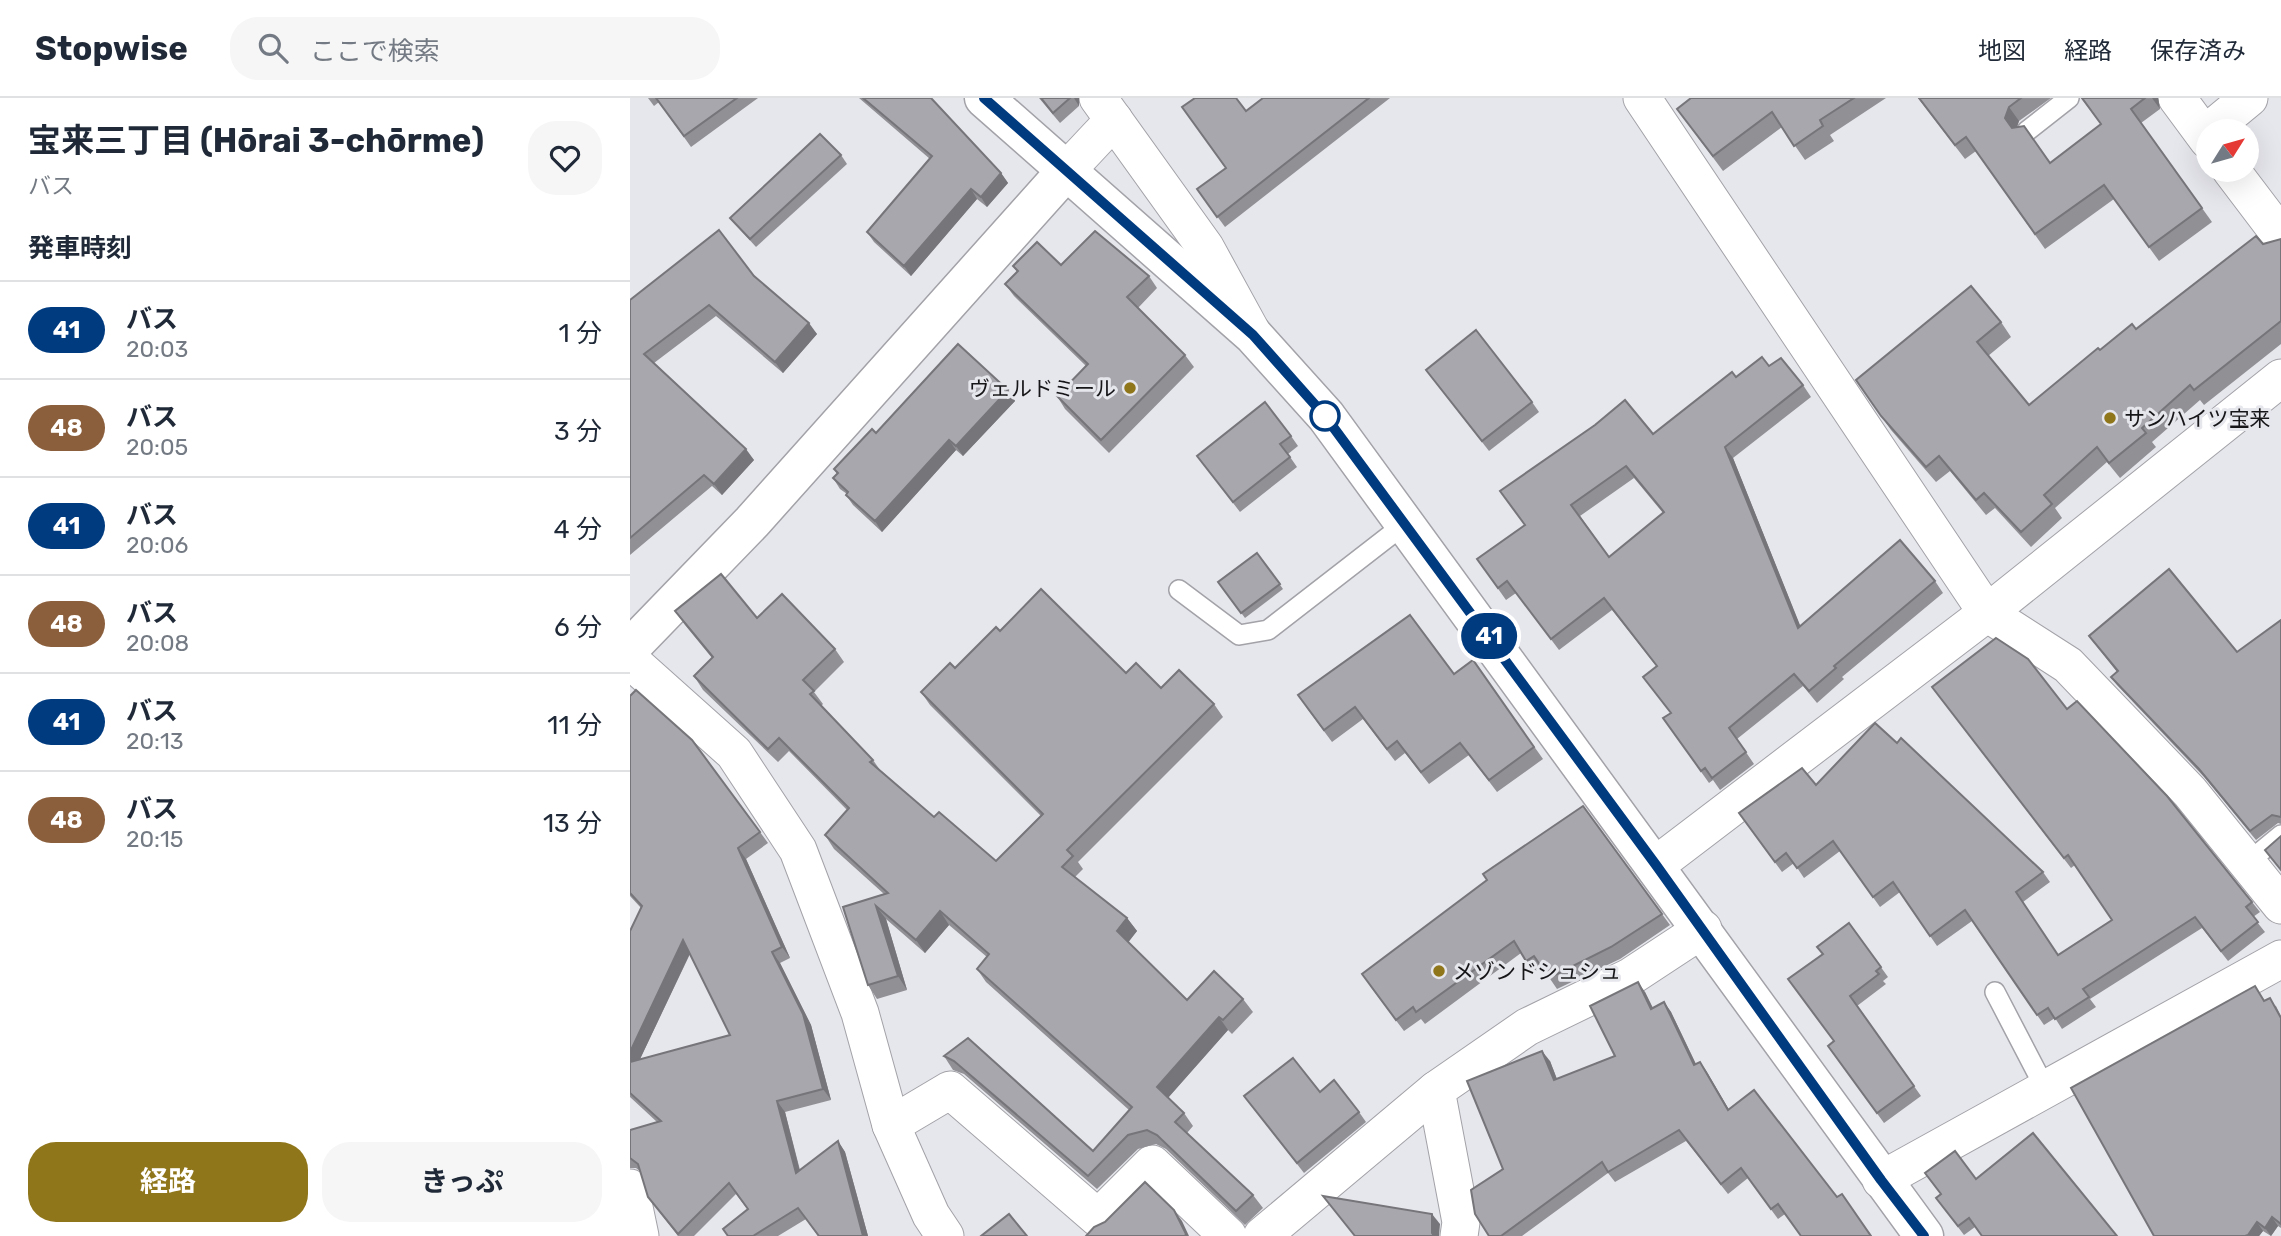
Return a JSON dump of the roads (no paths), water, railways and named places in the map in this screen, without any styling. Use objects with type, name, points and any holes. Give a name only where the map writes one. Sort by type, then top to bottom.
[{"type":"main road","points":[[984,98],[1253,335],[1325,416],[1703,929],[1881,1180],[1924,1236]]},
{"type":"main road","points":[[630,648],[752,522],[1067,170]]},
{"type":"street","points":[[1642,98],[1987,613],[2068,665],[2190,792],[2281,905]]},
{"type":"street","points":[[2177,98],[2196,120]]},
{"type":"street","points":[[2225,119],[2249,98]]},
{"type":"street","points":[[1067,170],[1106,109],[1206,247],[1253,335]]},
{"type":"street","points":[[2240,182],[2281,236]]},
{"type":"street","points":[[1656,865],[1987,613],[2281,378]]},
{"type":"street","points":[[630,660],[734,753],[799,850],[860,1013],[891,1125],[931,1215],[945,1236]]},
{"type":"street","points":[[1262,1236],[1436,1090],[1527,1027],[1630,977],[1703,929]]},
{"type":"street","points":[[1881,1180],[2281,959]]},
{"type":"street","points":[[891,1125],[950,1090],[1098,1218],[1152,1164],[1228,1236]]},
{"type":"street","points":[[1436,1090],[1461,1222],[1459,1236]]},
{"type":"street","points":[[630,1188],[640,1236]]},
{"type":"lane","points":[[2027,131],[2069,98]]},
{"type":"lane","points":[[1179,590],[1240,635],[1268,630],[1406,523]]},
{"type":"lane","points":[[2247,863],[2281,835]]},
{"type":"lane","points":[[1994,992],[2046,1090]]},
{"type":"place","name":"ヴェルドミール","points":[[1130,388]]},
{"type":"place","name":"サンハイツ宝来","points":[[2110,418]]},
{"type":"place","name":"メゾンドシュシュ","points":[[1439,971]]}]
